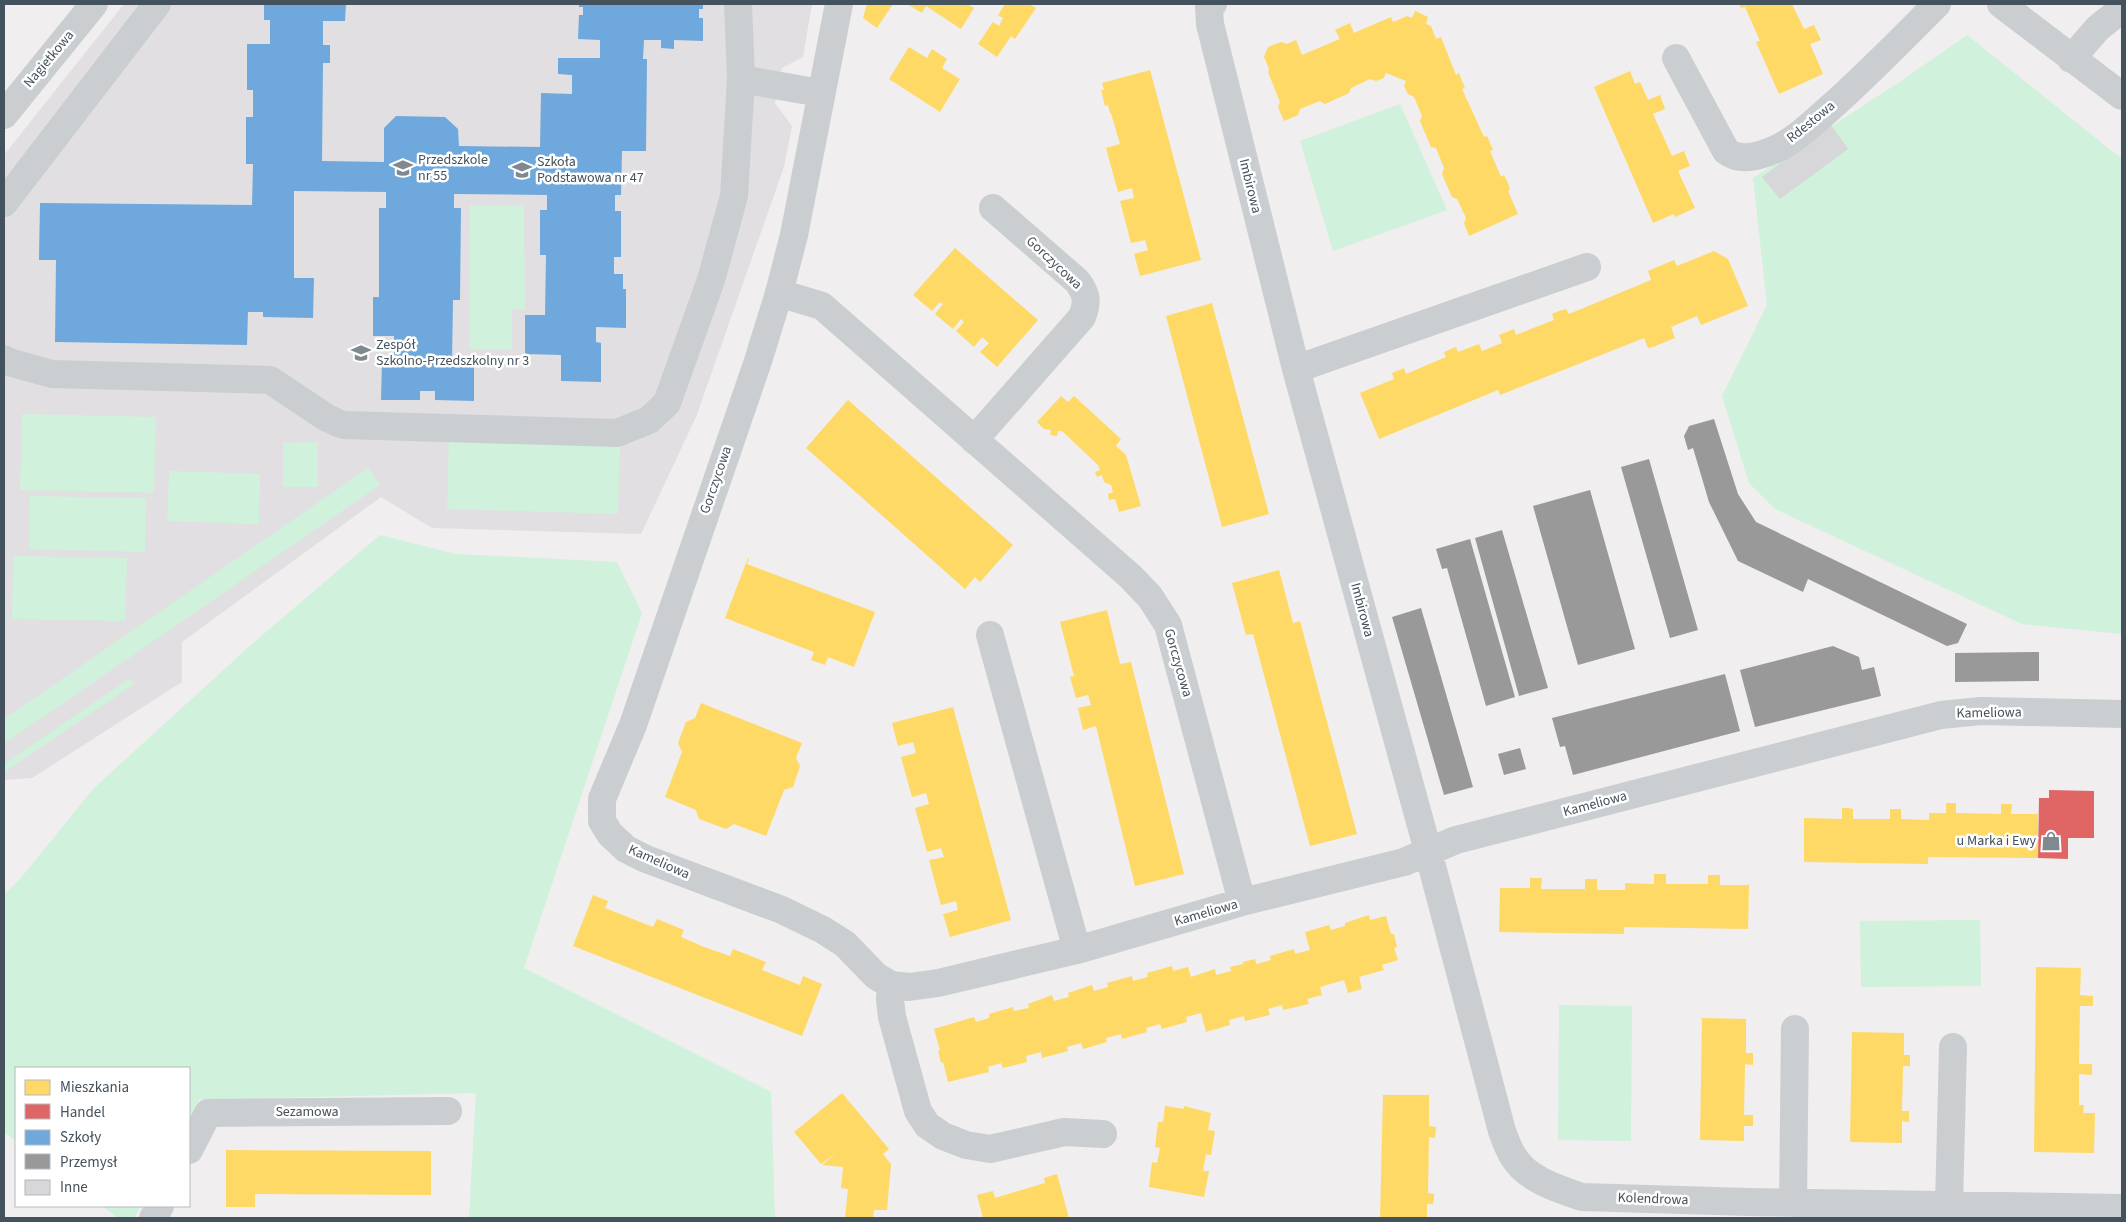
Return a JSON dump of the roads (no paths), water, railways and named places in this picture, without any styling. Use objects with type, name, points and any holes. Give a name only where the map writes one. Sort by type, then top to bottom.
[{"type":"street","name":"Nagietkowa","points":[[4,114],[94,4]]},
{"type":"street","points":[[4,203],[157,4]]},
{"type":"street","points":[[4,359],[12,364],[52,374],[270,380],[327,418],[343,425],[617,433],[649,420],[667,403],[711,280],[734,196],[741,79],[738,4]]},
{"type":"street","name":"Gorczycowa","points":[[691,553],[758,362],[779,294],[794,234],[820,93],[839,4]]},
{"type":"street","name":"Imbirowa","points":[[1212,4],[1209,8],[1210,24],[1296,369],[1428,851]]},
{"type":"street","name":"Rdestowa","points":[[1676,58],[1726,152],[1732,156],[1748,158],[1778,148],[1802,132],[1864,78],[1937,4]]},
{"type":"street","points":[[2001,4],[2122,96]]},
{"type":"street","points":[[2071,59],[2098,28],[2122,9]]},
{"type":"street","points":[[741,79],[820,93]]},
{"type":"street","name":"Gorczycowa","points":[[974,440],[1082,317],[1087,300],[1084,290],[1077,281],[993,208]]},
{"type":"street","points":[[1296,369],[1586,267]]},
{"type":"street","name":"Gorczycowa","points":[[779,294],[822,306],[1131,577],[1150,597],[1168,625],[1242,902]]},
{"type":"street","name":"Kameliowa","points":[[691,553],[632,725],[602,799],[602,821],[610,834],[626,849],[639,856],[782,910],[824,930],[845,944],[884,980],[909,987],[938,983],[1077,950],[1242,902],[1404,862],[1456,840],[1940,715],[1981,711],[2122,714]]},
{"type":"street","points":[[990,635],[1077,950]]},
{"type":"street","name":"Kolendrowa","points":[[1428,851],[1502,1131],[1513,1158],[1530,1174],[1556,1189],[1582,1197],[1749,1210],[1793,1203],[2122,1208]]},
{"type":"street","points":[[884,980],[918,1111],[927,1125],[943,1136],[966,1145],[990,1150],[1064,1132],[1103,1134]]},
{"type":"street","points":[[1793,1203],[1795,1029]]},
{"type":"street","points":[[1949,1205],[1953,1047]]},
{"type":"street","name":"Sezamowa","points":[[190,1148],[208,1113],[448,1111]]},
{"type":"street","points":[[153,1218],[159,1207]]},
{"type":"place","name":"Przedszkole nr 55","points":[[403,168]]},
{"type":"place","name":"Szkoła Podstawowa nr 47","points":[[522,170]]},
{"type":"place","name":"Zespół Szkolno-Przedszkolny nr 3","points":[[361,353]]},
{"type":"place","name":"u Marka i Ewy","points":[[2051,841]]}]
